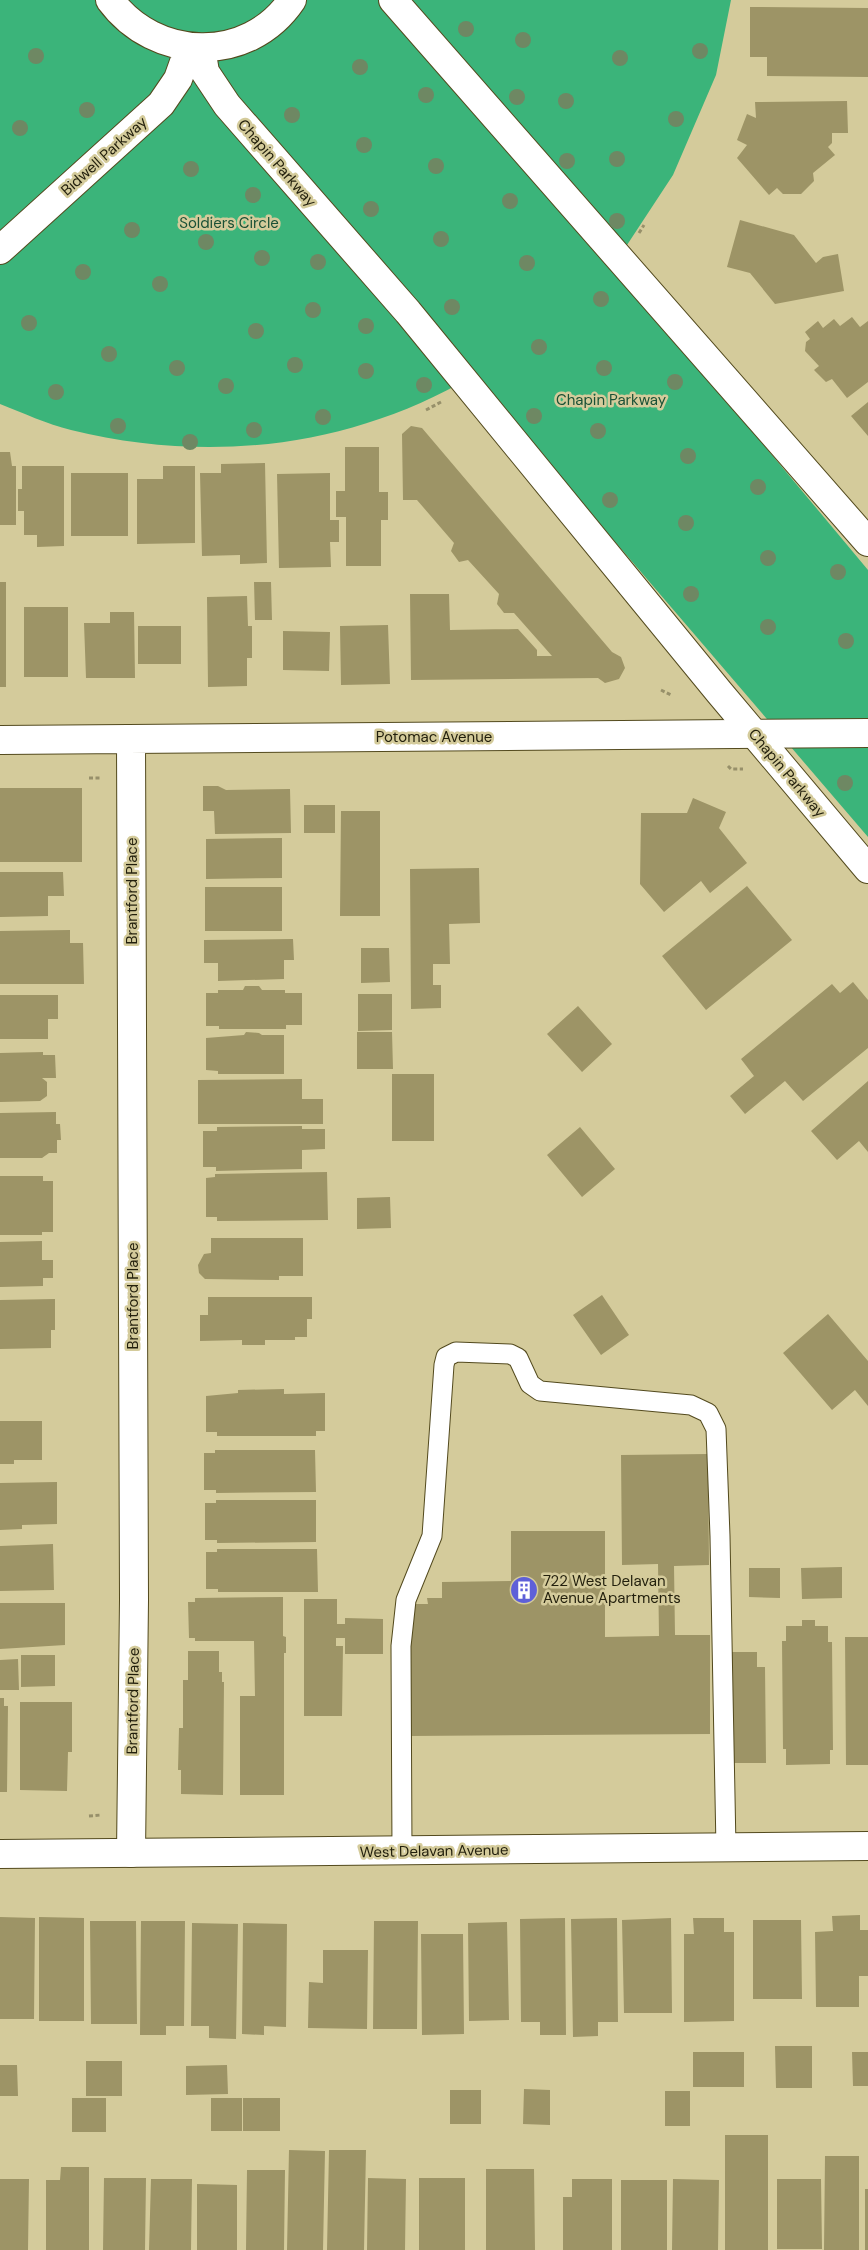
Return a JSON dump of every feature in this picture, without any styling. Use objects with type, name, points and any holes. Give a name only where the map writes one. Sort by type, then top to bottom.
[{"type":"street","points":[[110,0],[126,19],[139,29],[169,43],[195,48],[218,47],[249,37],[276,18],[292,0]]},
{"type":"street","points":[[393,0],[868,542]]},
{"type":"street","name":"Bidwell Parkway","points":[[0,250],[161,104],[178,79],[195,48]]},
{"type":"street","name":"Chapin Parkway","points":[[195,48],[205,72],[227,105],[408,312],[755,735],[868,869]]},
{"type":"street","name":"Potomac Avenue","points":[[0,740],[868,733]]},
{"type":"street","name":"Brantford Place","points":[[131,739],[134,1600],[131,1853]]},
{"type":"street","name":"West Delavan Avenue","points":[[0,1854],[868,1846]]},
{"type":"lane","points":[[402,1851],[401,1646],[406,1600],[432,1536],[444,1365],[446,1356],[456,1352],[510,1354],[518,1358],[530,1384],[540,1391],[691,1405],[708,1413],[716,1429],[720,1516],[726,1848]]},
{"type":"path","points":[[638,235],[644,225]]},
{"type":"path","points":[[426,410],[442,401]]},
{"type":"path","points":[[661,690],[671,695]]},
{"type":"green space","name":"Soldiers Circle","points":[[0,0],[731,0],[716,75],[673,175],[627,245],[611,262],[868,570],[868,837],[473,376],[426,400],[378,420],[328,434],[278,443],[227,447],[175,446],[123,440],[62,428],[0,404]]},
{"type":"building","points":[[750,7],[868,8],[868,77],[767,76],[767,57],[750,57]]},
{"type":"building","points":[[847,101],[848,133],[832,133],[832,143],[828,147],[835,155],[813,173],[814,181],[801,194],[783,194],[777,188],[769,195],[737,158],[747,145],[737,140],[747,114],[756,118],[755,102]]},
{"type":"building","points":[[740,220],[794,235],[816,263],[823,257],[838,254],[844,291],[775,304],[750,273],[727,267]]},
{"type":"building","points":[[852,317],[860,327],[868,321],[868,382],[847,398],[832,379],[826,382],[814,370],[819,366],[805,351],[806,342],[810,339],[805,332],[818,321],[823,328],[834,319],[840,326]]},
{"type":"building","points":[[868,402],[868,436],[851,416]]},
{"type":"building","points":[[411,426],[422,428],[612,652],[621,657],[625,668],[619,679],[605,683],[598,678],[411,680],[410,594],[449,594],[450,630],[518,629],[537,650],[537,656],[552,656],[514,613],[504,613],[497,604],[499,594],[468,560],[459,562],[451,551],[454,543],[417,500],[403,500],[402,434]]},
{"type":"building","points":[[345,447],[379,447],[379,492],[388,492],[388,520],[381,520],[381,566],[346,566],[346,517],[336,517],[336,491],[345,491]]},
{"type":"building","points":[[0,452],[10,452],[12,466],[16,466],[16,525],[0,525]]},
{"type":"building","points":[[265,463],[267,563],[240,564],[240,555],[202,556],[200,473],[221,473],[221,464]]},
{"type":"building","points":[[22,466],[64,466],[64,546],[37,547],[37,535],[24,535],[24,511],[18,511],[18,489],[22,489]]},
{"type":"building","points":[[163,466],[195,466],[195,543],[137,544],[137,479],[163,479]]},
{"type":"building","points":[[71,473],[128,473],[128,536],[71,536]]},
{"type":"building","points":[[330,473],[330,520],[339,520],[339,542],[330,542],[331,567],[279,568],[277,474]]},
{"type":"building","points":[[0,582],[6,582],[6,687],[0,687]]},
{"type":"building","points":[[254,582],[271,582],[272,620],[255,620]]},
{"type":"building","points":[[247,596],[248,626],[252,626],[252,658],[247,658],[247,686],[208,687],[207,597]]},
{"type":"building","points":[[24,607],[68,607],[68,677],[24,677]]},
{"type":"building","points":[[110,612],[134,612],[135,678],[86,678],[84,623],[110,623]]},
{"type":"building","points":[[388,625],[390,684],[341,685],[340,626]]},
{"type":"building","points":[[138,626],[181,626],[181,664],[138,664]]},
{"type":"building","points":[[283,631],[330,632],[329,671],[283,670]]},
{"type":"building","points":[[203,786],[218,786],[226,790],[290,789],[291,833],[215,834],[214,811],[203,811]]},
{"type":"building","points":[[0,788],[82,788],[82,862],[0,862]]},
{"type":"building","points":[[693,798],[726,812],[719,828],[747,863],[710,893],[701,881],[664,912],[640,884],[641,813],[687,813]]},
{"type":"building","points":[[304,805],[335,805],[335,833],[304,833]]},
{"type":"building","points":[[341,811],[380,811],[380,916],[340,916]]},
{"type":"building","points":[[282,838],[282,878],[206,879],[206,839]]},
{"type":"building","points":[[479,868],[480,923],[449,924],[450,964],[433,964],[433,985],[441,985],[441,1008],[411,1009],[410,869]]},
{"type":"building","points":[[0,872],[63,872],[64,896],[48,896],[48,916],[0,917]]},
{"type":"building","points":[[747,886],[792,940],[706,1010],[662,956]]},
{"type":"building","points":[[205,887],[282,887],[282,931],[205,931]]},
{"type":"building","points":[[70,930],[70,943],[83,943],[84,984],[0,984],[0,931]]},
{"type":"building","points":[[293,939],[294,960],[284,960],[284,979],[218,981],[218,963],[204,963],[204,940]]},
{"type":"building","points":[[361,948],[389,948],[390,982],[361,983]]},
{"type":"building","points":[[853,982],[868,1000],[868,1048],[803,1101],[785,1081],[745,1114],[730,1096],[754,1076],[741,1059],[832,984],[840,993]]},
{"type":"building","points":[[245,986],[259,986],[262,990],[285,990],[285,993],[302,993],[302,1025],[286,1025],[286,1029],[219,1029],[219,1026],[206,1026],[206,993],[218,993],[218,990],[243,990]]},
{"type":"building","points":[[358,994],[392,994],[392,1030],[358,1031]]},
{"type":"building","points":[[0,995],[58,995],[58,1019],[48,1019],[48,1039],[0,1039]]},
{"type":"building","points":[[578,1006],[612,1044],[582,1072],[547,1034]]},
{"type":"building","points":[[246,1032],[262,1035],[284,1035],[284,1074],[218,1074],[218,1071],[206,1070],[206,1038],[244,1035]]},
{"type":"building","points":[[357,1032],[392,1032],[393,1069],[357,1069]]},
{"type":"building","points":[[43,1052],[43,1055],[55,1055],[56,1078],[42,1078],[47,1082],[47,1096],[40,1101],[0,1102],[0,1053]]},
{"type":"building","points":[[392,1074],[434,1074],[434,1141],[392,1141]]},
{"type":"building","points":[[302,1079],[302,1099],[323,1099],[323,1124],[198,1124],[198,1080]]},
{"type":"building","points":[[868,1081],[868,1152],[859,1141],[837,1160],[811,1131]]},
{"type":"building","points":[[56,1112],[56,1124],[60,1124],[61,1140],[57,1140],[57,1153],[49,1153],[42,1158],[0,1158],[0,1113]]},
{"type":"building","points":[[302,1126],[302,1129],[325,1129],[325,1149],[302,1150],[302,1169],[216,1171],[216,1167],[203,1167],[203,1131],[217,1131],[217,1127]]},
{"type":"building","points":[[580,1127],[615,1169],[582,1197],[547,1155]]},
{"type":"building","points":[[327,1172],[328,1220],[217,1221],[217,1217],[206,1217],[206,1178],[215,1177],[215,1174]]},
{"type":"building","points":[[0,1176],[43,1176],[43,1181],[53,1181],[53,1232],[42,1232],[42,1235],[0,1235]]},
{"type":"building","points":[[390,1197],[391,1228],[357,1229],[357,1198]]},
{"type":"building","points":[[211,1238],[303,1238],[303,1276],[279,1276],[279,1280],[205,1279],[199,1273],[198,1265],[204,1254],[211,1253]]},
{"type":"building","points":[[42,1241],[42,1260],[53,1260],[53,1278],[43,1278],[43,1286],[0,1287],[0,1242]]},
{"type":"building","points":[[602,1295],[629,1335],[601,1355],[573,1315]]},
{"type":"building","points":[[208,1297],[312,1297],[312,1319],[307,1319],[307,1337],[295,1337],[295,1340],[265,1340],[265,1345],[242,1345],[242,1340],[200,1341],[200,1315],[208,1315]]},
{"type":"building","points":[[55,1299],[55,1330],[51,1330],[51,1348],[0,1349],[0,1300]]},
{"type":"building","points":[[828,1314],[868,1361],[868,1406],[855,1390],[832,1410],[783,1353]]},
{"type":"building","points":[[284,1389],[284,1394],[325,1393],[325,1431],[316,1431],[316,1436],[217,1436],[217,1432],[206,1432],[206,1396],[238,1393],[238,1390]]},
{"type":"building","points":[[0,1421],[42,1421],[42,1460],[14,1460],[14,1464],[0,1464]]},
{"type":"building","points":[[215,1450],[315,1450],[316,1492],[216,1493],[216,1490],[204,1490],[204,1453],[215,1453]]},
{"type":"building","name":"722 West Delavan Avenue Apartments","points":[[708,1454],[709,1565],[674,1566],[675,1635],[710,1635],[710,1734],[410,1736],[409,1604],[428,1604],[427,1598],[442,1598],[442,1582],[511,1581],[511,1531],[605,1531],[605,1637],[659,1636],[658,1564],[622,1565],[621,1455]]},
{"type":"building","points":[[57,1482],[57,1524],[22,1525],[22,1529],[0,1530],[0,1483]]},
{"type":"building","points":[[216,1500],[316,1500],[316,1542],[217,1543],[217,1540],[205,1540],[205,1503],[216,1503]]},
{"type":"building","points":[[53,1544],[54,1590],[0,1591],[0,1546]]},
{"type":"building","points":[[217,1549],[317,1549],[318,1592],[218,1592],[218,1589],[206,1589],[206,1552],[217,1552]]},
{"type":"building","points":[[842,1567],[842,1598],[802,1599],[801,1568]]},
{"type":"building","points":[[749,1568],[780,1568],[780,1598],[749,1597]]},
{"type":"building","points":[[283,1597],[283,1636],[286,1637],[286,1653],[284,1653],[284,1795],[240,1795],[240,1696],[255,1696],[254,1641],[195,1641],[195,1638],[189,1638],[188,1602],[195,1602],[195,1598]]},
{"type":"building","points":[[304,1599],[337,1599],[337,1624],[345,1624],[345,1618],[383,1619],[383,1654],[345,1654],[345,1638],[336,1638],[336,1646],[343,1646],[342,1716],[304,1716]]},
{"type":"building","points":[[0,1603],[65,1603],[65,1645],[0,1649]]},
{"type":"building","points":[[802,1620],[815,1620],[815,1626],[828,1626],[828,1642],[832,1642],[833,1750],[830,1750],[830,1764],[786,1765],[786,1749],[783,1749],[782,1641],[786,1641],[786,1626],[802,1626]]},
{"type":"building","points":[[845,1637],[868,1637],[868,1765],[846,1765]]},
{"type":"building","points":[[188,1651],[219,1651],[219,1672],[222,1672],[222,1682],[224,1682],[223,1795],[181,1794],[181,1770],[178,1770],[179,1728],[183,1728],[183,1680],[188,1680]]},
{"type":"building","points":[[731,1652],[757,1652],[757,1667],[765,1667],[766,1763],[731,1763]]},
{"type":"building","points":[[21,1655],[55,1655],[55,1686],[21,1687]]},
{"type":"building","points":[[18,1659],[19,1690],[0,1690],[0,1660]]},
{"type":"building","points":[[0,1698],[4,1698],[4,1706],[8,1706],[7,1792],[0,1792]]},
{"type":"building","points":[[20,1702],[72,1702],[72,1752],[68,1752],[67,1791],[20,1790]]},
{"type":"building","points":[[860,1915],[860,1930],[868,1930],[868,1976],[859,1976],[859,2007],[816,2007],[815,1932],[833,1931],[832,1916]]},
{"type":"building","points":[[0,1917],[35,1918],[34,2019],[0,2019]]},
{"type":"building","points":[[39,1917],[84,1918],[84,2021],[39,2021]]},
{"type":"building","points":[[565,1918],[566,2035],[540,2035],[540,2022],[521,2022],[520,1919]]},
{"type":"building","points":[[617,1918],[618,2022],[598,2022],[598,2036],[573,2037],[571,1919]]},
{"type":"building","points":[[671,1918],[672,2013],[624,2013],[622,1920]]},
{"type":"building","points":[[693,1918],[724,1918],[724,1932],[734,1932],[734,2021],[684,2022],[684,1934],[694,1934]]},
{"type":"building","points":[[753,1920],[801,1920],[802,1999],[753,1999]]},
{"type":"building","points":[[90,1921],[136,1921],[137,2024],[91,2024]]},
{"type":"building","points":[[141,1921],[185,1921],[184,2026],[166,2026],[166,2035],[140,2035]]},
{"type":"building","points":[[374,1921],[418,1921],[417,2029],[373,2029]]},
{"type":"building","points":[[507,1922],[509,2020],[469,2021],[468,1923]]},
{"type":"building","points":[[192,1923],[238,1924],[236,2039],[209,2038],[209,2026],[191,2026]]},
{"type":"building","points":[[243,1923],[287,1924],[286,2027],[264,2026],[264,2035],[242,2034]]},
{"type":"building","points":[[421,1934],[463,1934],[464,2034],[422,2035]]},
{"type":"building","points":[[323,1950],[368,1950],[367,2029],[308,2028],[309,1982],[323,1983]]},
{"type":"building","points":[[775,2046],[812,2046],[812,2088],[776,2088]]},
{"type":"building","points":[[693,2052],[744,2052],[744,2087],[693,2087]]},
{"type":"building","points":[[852,2052],[868,2052],[868,2086],[853,2086]]},
{"type":"building","points":[[86,2061],[122,2061],[122,2096],[86,2096]]},
{"type":"building","points":[[0,2065],[17,2065],[18,2096],[0,2096]]},
{"type":"building","points":[[227,2065],[228,2094],[186,2095],[186,2066]]},
{"type":"building","points":[[524,2089],[550,2090],[550,2125],[523,2124]]},
{"type":"building","points":[[450,2090],[481,2090],[481,2124],[450,2124]]},
{"type":"building","points":[[665,2091],[690,2091],[690,2126],[665,2126]]},
{"type":"building","points":[[72,2098],[106,2098],[106,2132],[72,2132]]},
{"type":"building","points":[[211,2098],[242,2098],[242,2131],[211,2131]]},
{"type":"building","points":[[243,2098],[280,2098],[280,2131],[243,2131]]},
{"type":"building","points":[[725,2135],[768,2135],[768,2250],[725,2250]]},
{"type":"building","points":[[289,2150],[325,2151],[323,2250],[287,2250]]},
{"type":"building","points":[[329,2150],[366,2150],[364,2250],[327,2250]]},
{"type":"building","points":[[825,2156],[859,2156],[859,2250],[824,2250]]},
{"type":"building","points":[[61,2167],[89,2167],[89,2250],[46,2250],[46,2180],[60,2180]]},
{"type":"building","points":[[486,2169],[534,2169],[535,2250],[486,2250]]},
{"type":"building","points":[[247,2170],[285,2170],[284,2250],[246,2250]]},
{"type":"building","points":[[104,2178],[146,2178],[145,2250],[103,2250]]},
{"type":"building","points":[[368,2178],[406,2179],[405,2250],[367,2250]]},
{"type":"building","points":[[419,2178],[465,2178],[465,2250],[419,2250]]},
{"type":"building","points":[[0,2179],[29,2179],[28,2250],[0,2250]]},
{"type":"building","points":[[151,2179],[192,2179],[191,2250],[149,2250]]},
{"type":"building","points":[[572,2179],[612,2179],[612,2250],[563,2250],[563,2197],[572,2197]]},
{"type":"building","points":[[673,2179],[719,2180],[718,2250],[672,2250]]},
{"type":"building","points":[[777,2179],[821,2179],[822,2249],[777,2249]]},
{"type":"building","points":[[621,2180],[667,2180],[667,2250],[621,2250]]},
{"type":"building","points":[[197,2184],[237,2185],[237,2250],[197,2250]]},
{"type":"building","points":[[865,2189],[868,2189],[868,2250],[865,2250]]},
{"type":"place","name":"722 West Delavan Avenue Apartments","points":[[524,1590]]}]
